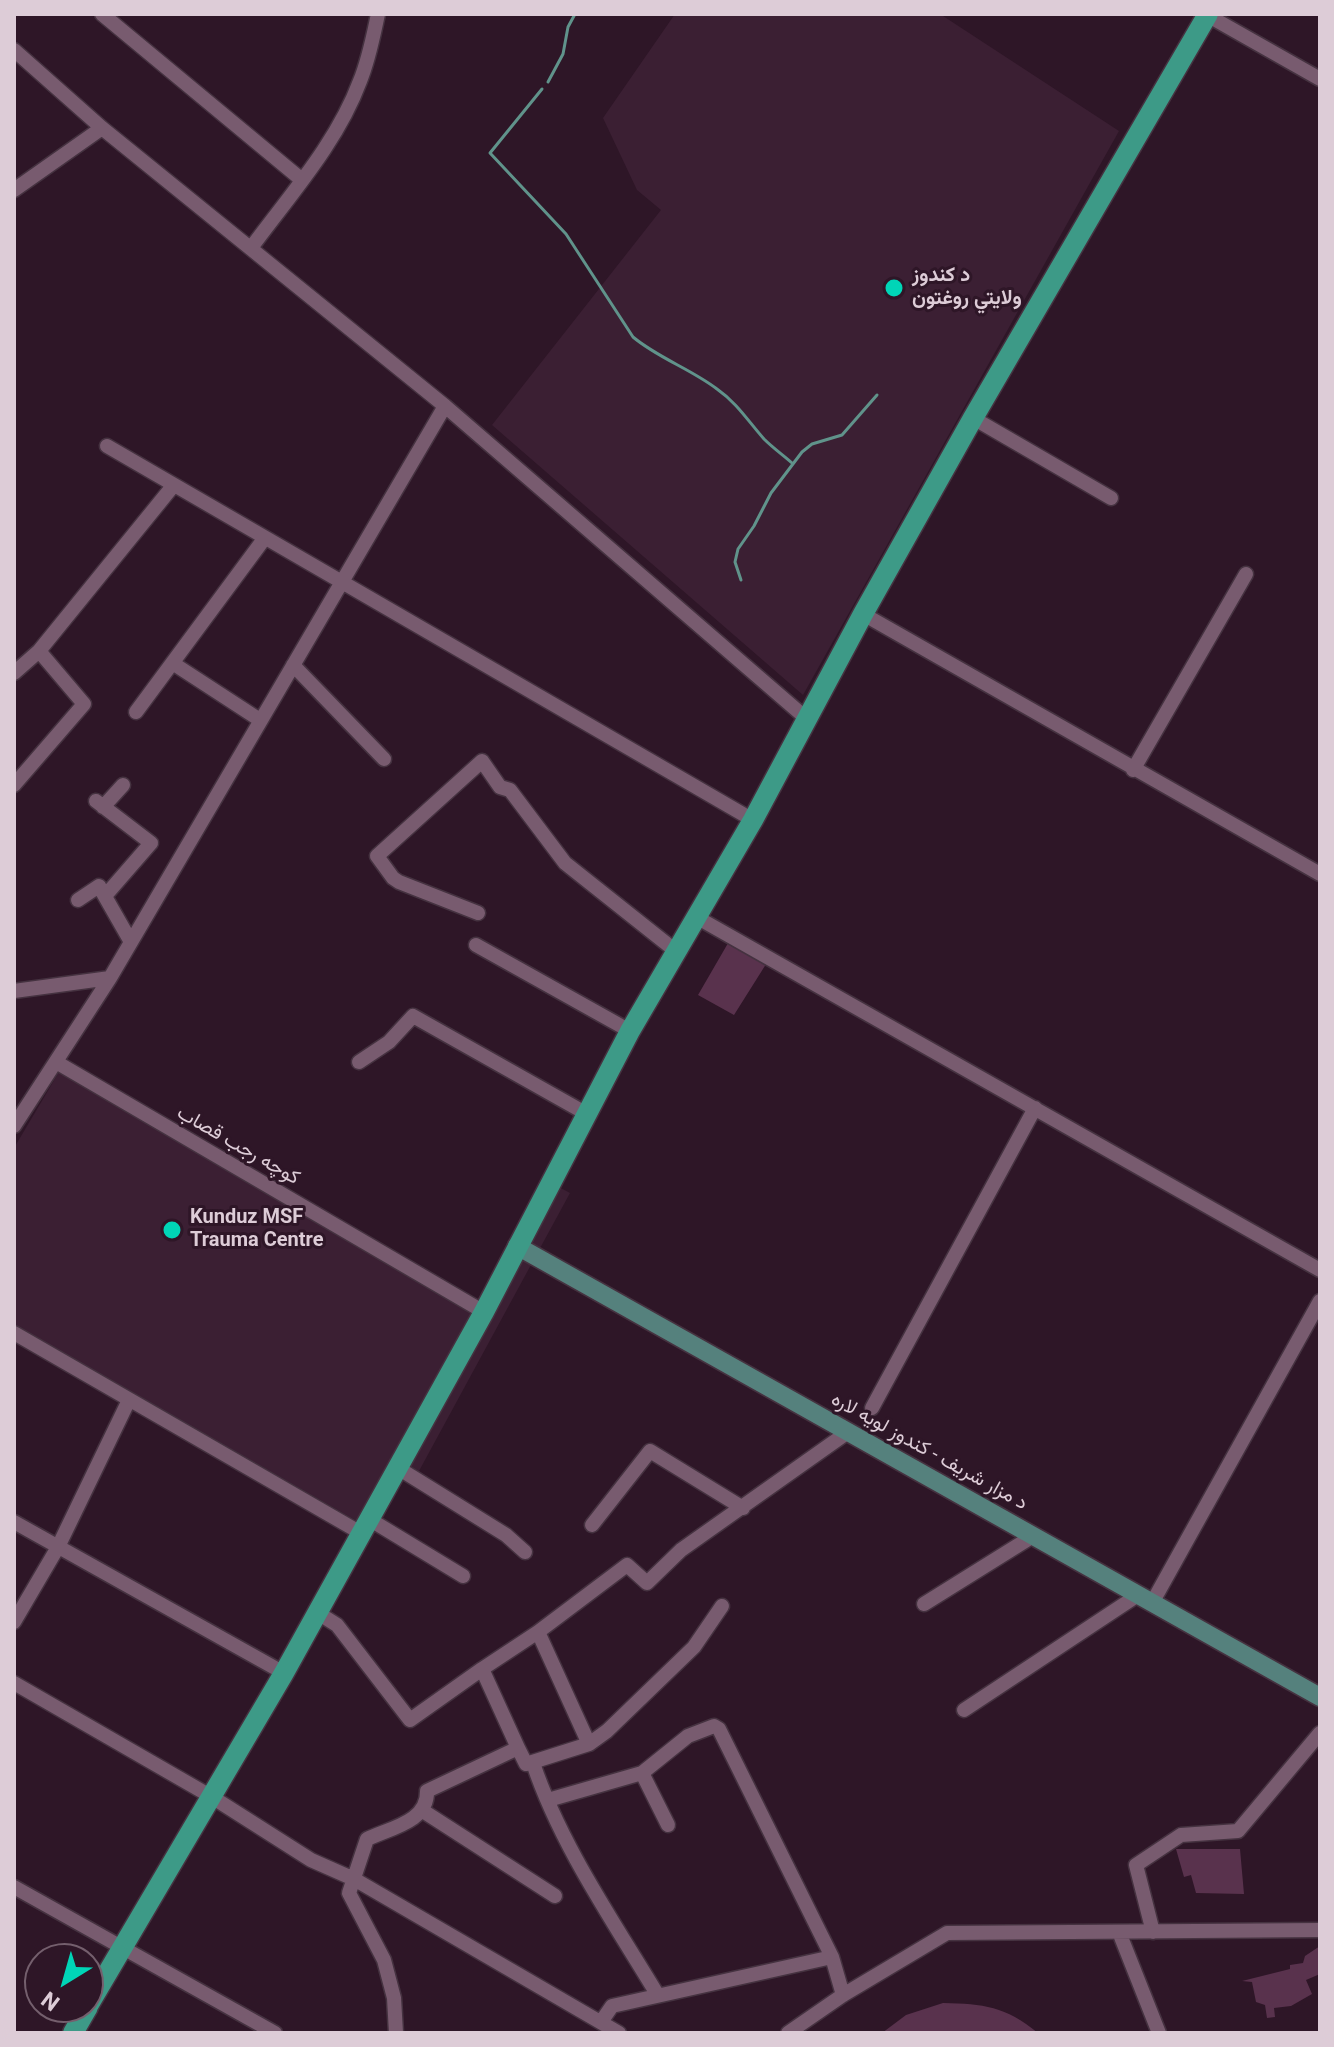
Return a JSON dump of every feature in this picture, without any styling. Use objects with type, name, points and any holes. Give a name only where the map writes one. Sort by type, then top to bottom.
[{"type":"highway","points":[[104,1979],[318,1613],[484,1312],[630,1031],[753,820],[863,614],[973,418],[1208,15]]},
{"type":"main road","name":"د مزار شریف - کندوز لویه لاره","points":[[517,1246],[1320,1697]]},
{"type":"street","points":[[102,14],[302,180]]},
{"type":"street","points":[[251,248],[324,151],[360,83],[378,14]]},
{"type":"street","points":[[1208,15],[1320,79]]},
{"type":"street","points":[[14,50],[102,128],[445,406],[807,719]]},
{"type":"street","points":[[14,190],[102,128]]},
{"type":"street","points":[[14,1126],[110,978],[445,406]]},
{"type":"street","points":[[973,418],[1111,498]]},
{"type":"street","points":[[107,446],[753,820]]},
{"type":"street","points":[[14,673],[39,651],[173,486]]},
{"type":"street","points":[[136,712],[264,539]]},
{"type":"street","points":[[1133,770],[1246,574]]},
{"type":"street","points":[[863,614],[1320,874]]},
{"type":"street","points":[[14,785],[84,704],[39,651]]},
{"type":"street","points":[[174,664],[260,720]]},
{"type":"street","points":[[293,665],[384,759]]},
{"type":"street","points":[[478,913],[399,882],[377,856],[482,761],[500,787],[510,790],[565,863],[677,952]]},
{"type":"street","points":[[105,896],[151,843],[100,804],[123,785]]},
{"type":"street","points":[[78,900],[99,886],[131,942]]},
{"type":"street","points":[[698,918],[1320,1270]]},
{"type":"street","points":[[476,945],[630,1031]]},
{"type":"street","points":[[14,991],[110,978]]},
{"type":"street","points":[[359,1062],[389,1042],[413,1016],[587,1114]]},
{"type":"street","name":"کوچه رجب قصاب","points":[[56,1062],[484,1312]]},
{"type":"street","points":[[872,1408],[1035,1108]]},
{"type":"street","points":[[964,1710],[1145,1599],[1320,1301]]},
{"type":"street","points":[[14,1333],[129,1400],[463,1576]]},
{"type":"street","points":[[14,1622],[58,1547],[129,1400]]},
{"type":"street","points":[[318,1613],[337,1625],[410,1720],[538,1632],[627,1565],[647,1583],[681,1550],[848,1432]]},
{"type":"street","points":[[592,1525],[650,1451],[743,1508]]},
{"type":"street","points":[[398,1468],[506,1535],[525,1552]]},
{"type":"street","points":[[14,1522],[284,1673]]},
{"type":"street","points":[[924,1604],[1033,1536]]},
{"type":"street","points":[[482,1669],[526,1764],[533,1763],[589,1744],[617,1722],[694,1647],[722,1606]]},
{"type":"street","points":[[538,1632],[589,1744]]},
{"type":"street","points":[[14,1683],[212,1797],[311,1860],[354,1879],[619,2033]]},
{"type":"street","points":[[548,1800],[642,1773],[688,1736],[712,1726],[719,1729],[832,1957],[843,1995]]},
{"type":"street","points":[[1153,1932],[1136,1865],[1181,1835],[1238,1831],[1320,1733]]},
{"type":"street","points":[[396,2033],[394,1998],[384,1960],[349,1893],[367,1839],[407,1822],[423,1811],[428,1802],[427,1791],[518,1748]]},
{"type":"street","points":[[533,1763],[548,1800],[592,1886],[657,1994]]},
{"type":"street","points":[[642,1773],[668,1825]]},
{"type":"street","points":[[423,1811],[555,1896]]},
{"type":"street","points":[[14,1887],[275,2033]]},
{"type":"street","points":[[788,2033],[843,1995],[947,1933],[1320,1930]]},
{"type":"street","points":[[1119,1932],[1159,2033]]},
{"type":"street","points":[[601,2022],[612,2006],[832,1957]]},
{"type":"shaded area","points":[[675,14],[940,14],[1119,131],[803,695],[492,425],[661,210],[637,190],[603,118]]},
{"type":"shaded area","points":[[731,938],[768,961],[734,1015],[698,995]]},
{"type":"shaded area","name":"Kunduz MSF Trauma Centre","points":[[59,1072],[471,1312],[544,1179],[570,1193],[419,1471],[393,1457],[357,1521],[14,1325],[14,1148]]},
{"type":"shaded area","points":[[1176,1849],[1240,1849],[1244,1894],[1196,1893],[1191,1875],[1184,1877]]},
{"type":"shaded area","points":[[1320,1946],[1320,1974],[1306,1980],[1312,1994],[1291,2006],[1274,2008],[1275,2017],[1267,2018],[1265,2005],[1256,2002],[1252,1982],[1242,1981],[1290,1969],[1290,1965],[1303,1963],[1305,1956]]},
{"type":"shaded area","points":[[943,2003],[994,2008],[1015,2017],[1038,2033],[882,2033],[906,2015]]},
{"type":"waterway","points":[[548,82],[563,54],[568,27],[575,14]]},
{"type":"waterway","points":[[542,89],[490,153],[566,234],[633,337],[724,394],[764,439],[792,463]]},
{"type":"waterway","points":[[741,580],[735,562],[738,549],[771,493],[802,452],[812,444],[842,435],[877,395]]},
{"type":"place","name":"د کندوز ولایتي روغتون","points":[[894,288]]},
{"type":"place","name":"Kunduz MSF Trauma Centre","points":[[172,1230]]}]
